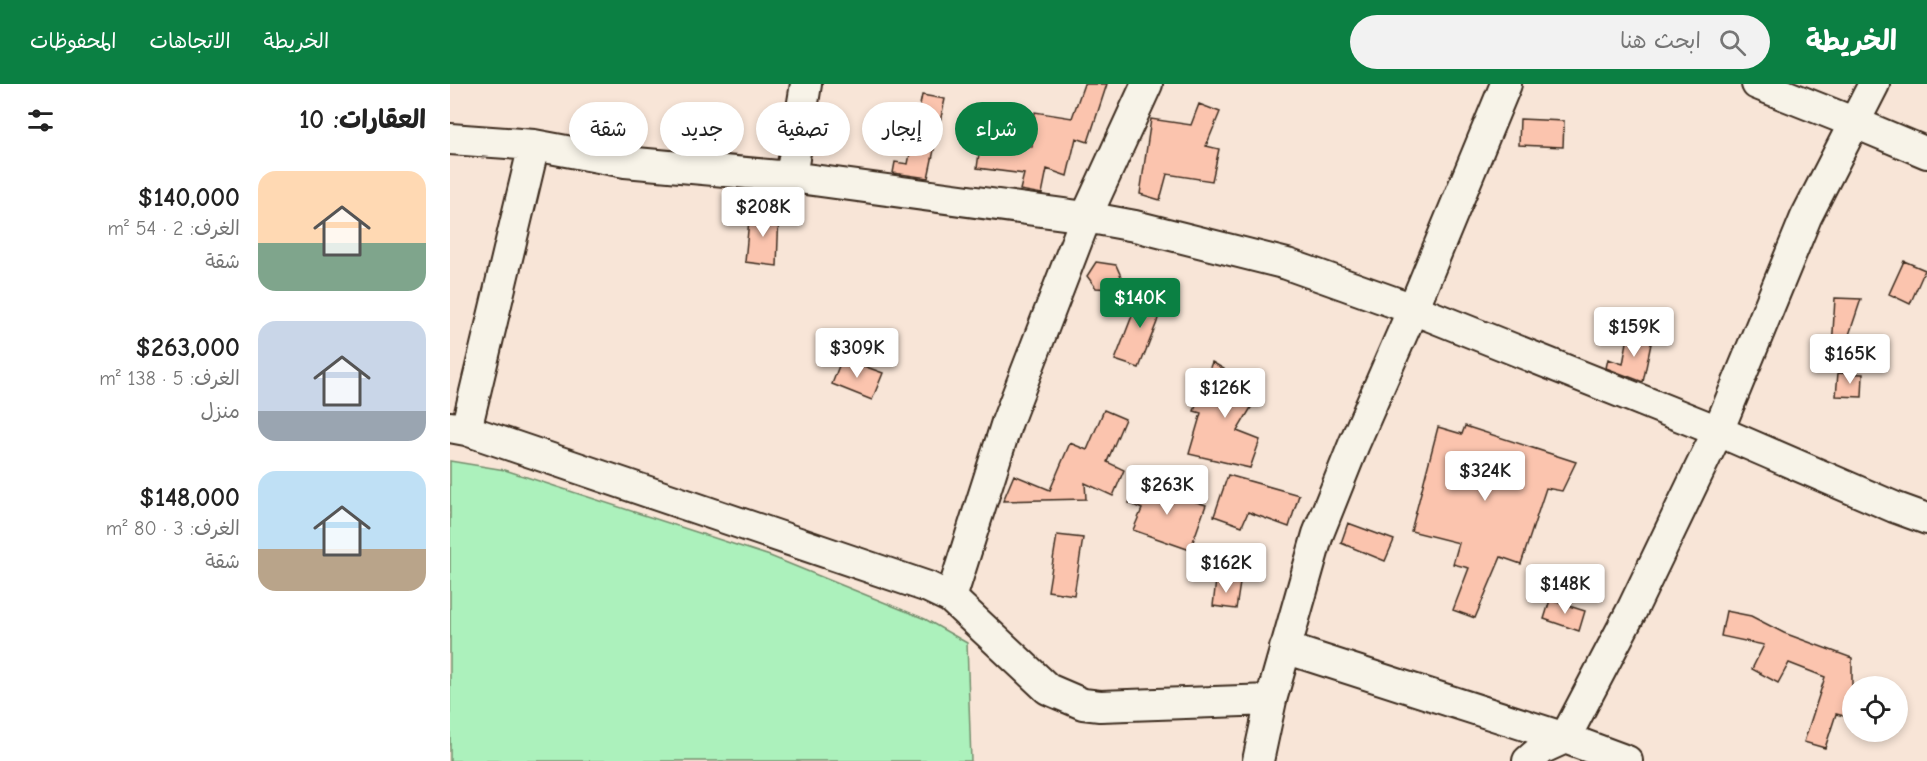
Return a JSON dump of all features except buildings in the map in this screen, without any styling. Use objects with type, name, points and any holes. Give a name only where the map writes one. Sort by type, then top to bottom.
[{"type":"street","points":[[791,177],[806,84]]},
{"type":"street","points":[[951,598],[1007,422],[1086,218],[1147,84]]},
{"type":"street","points":[[1258,761],[1271,700],[1318,534],[1506,84]]},
{"type":"street","points":[[1757,84],[1927,153]]},
{"type":"street","points":[[1528,761],[1543,748],[1565,738],[1631,612],[1718,431],[1806,217],[1874,84]]},
{"type":"street","points":[[450,139],[534,146],[625,162],[791,177],[1086,218],[1135,226],[1287,264],[1413,309],[1718,431],[1927,519]]},
{"type":"street","points":[[534,146],[458,429],[928,587],[951,598],[1048,689],[1083,704],[1101,706],[1271,700]]},
{"type":"street","points":[[1285,648],[1565,738],[1627,761]]},
{"type":"green space","points":[[450,461],[505,470],[770,556],[925,619],[967,643],[971,761],[450,761]]}]
